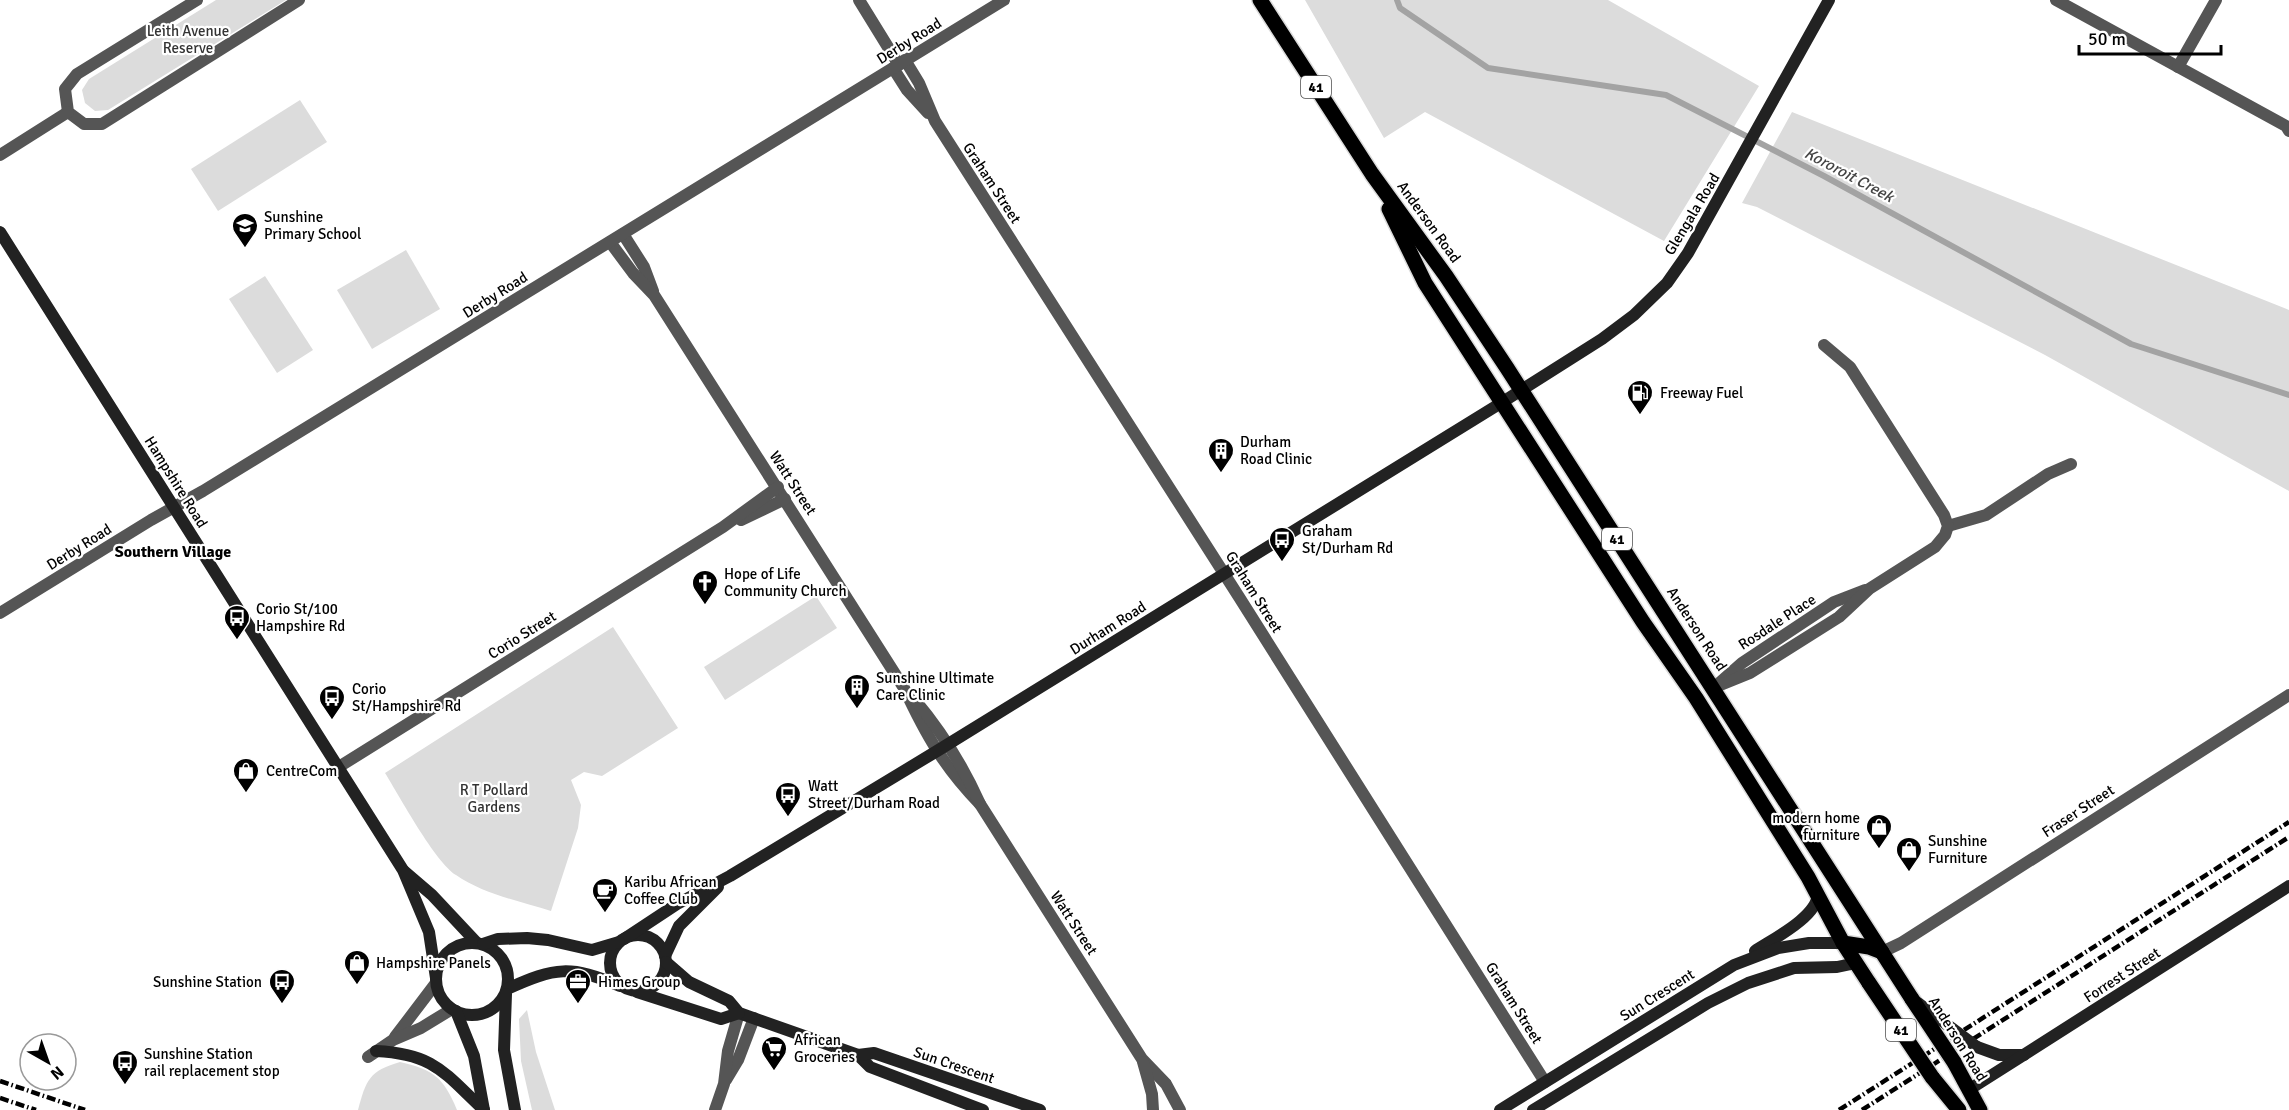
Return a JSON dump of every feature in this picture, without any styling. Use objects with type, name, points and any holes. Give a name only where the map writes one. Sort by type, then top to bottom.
[{"type":"main road","name":"Anderson Road","points":[[1260,0],[1372,174],[1446,276],[1521,390],[1891,968],[1954,1062],[1980,1110]]},
{"type":"main road","name":"Anderson Road","points":[[1372,174],[1425,283],[1643,622],[1696,698],[1818,894],[1856,963],[1932,1077],[1955,1106]]},
{"type":"main road","points":[[1696,698],[1713,688]]},
{"type":"main road","points":[[1843,942],[1882,952]]},
{"type":"main road","points":[[1856,963],[1882,952]]},
{"type":"main road","points":[[1955,1106],[1970,1089]]},
{"type":"street","points":[[197,0],[77,74],[65,89],[68,112],[84,124],[102,124],[299,0]]},
{"type":"street","name":"Graham Street","points":[[859,0],[899,64],[919,83],[935,121],[1225,574],[1545,1082]]},
{"type":"street","name":"Derby Road","points":[[0,613],[1004,0]]},
{"type":"street","name":"Glengala Road","points":[[1501,403],[1635,315],[1667,283],[1713,210],[1829,0]]},
{"type":"street","points":[[2056,0],[2286,126],[2289,131]]},
{"type":"street","points":[[2178,67],[2216,0]]},
{"type":"street","points":[[0,155],[68,112]]},
{"type":"street","name":"Hampshire Road","points":[[0,232],[403,870],[429,932],[436,980]]},
{"type":"street","name":"Watt Street","points":[[623,234],[644,267],[654,295]]},
{"type":"street","name":"Watt Street","points":[[610,242],[633,273],[654,295],[904,688],[937,751],[955,778],[980,804]]},
{"type":"street","points":[[1824,345],[1850,367],[1944,515],[1948,526],[1986,515],[2048,474],[2071,464]]},
{"type":"street","name":"Durham Road","points":[[622,940],[677,904],[730,876],[937,751],[1501,403]]},
{"type":"street","name":"Corio Street","points":[[337,768],[723,527],[778,487]]},
{"type":"street","name":"Corio Street","points":[[723,527],[785,498]]},
{"type":"street","name":"Rosdale Place","points":[[1713,688],[1750,673],[1839,617],[1869,589],[1935,547],[1945,535],[1948,526]]},
{"type":"street","name":"Watt Street","points":[[904,688],[948,744],[966,773],[980,804],[1142,1059],[1166,1084],[1180,1110]]},
{"type":"street","name":"Fraser Street","points":[[1882,952],[1901,943],[2289,694]]},
{"type":"street","name":"Hampshire Road","points":[[403,870],[432,895],[480,944]]},
{"type":"street","name":"Durham Road","points":[[665,959],[679,926],[730,876]]},
{"type":"street","name":"Forrest Street","points":[[1970,1089],[2289,886]]},
{"type":"street","points":[[1734,965],[1808,915],[1817,902],[1818,894]]},
{"type":"street","points":[[393,1040],[436,980],[440,963],[449,951],[462,944],[480,944],[509,938],[538,939],[592,950],[635,935],[646,936],[660,946],[665,959],[664,972],[654,985],[645,990],[626,988],[614,977],[610,963],[614,949],[622,940]]},
{"type":"street","name":"Sun Crescent","points":[[1500,1110],[1734,965],[1763,952],[1788,946],[1843,942]]},
{"type":"street","points":[[480,944],[497,952],[508,973],[504,1050],[515,1110]]},
{"type":"street","name":"Sun Crescent","points":[[665,959],[689,982],[729,1000],[739,1014]]},
{"type":"street","points":[[1533,1110],[1708,1003],[1748,982],[1794,968],[1837,967],[1856,963]]},
{"type":"street","name":"Sun Crescent","points":[[506,991],[547,972],[564,970],[592,975],[722,1019],[739,1014],[754,1018],[858,1055],[870,1067],[983,1110]]},
{"type":"street","points":[[436,980],[442,998],[454,1010],[474,1056],[484,1110]]},
{"type":"street","points":[[484,1110],[429,1062],[405,1053],[372,1054],[393,1040],[454,1010],[472,1015],[489,1011],[496,1007],[506,991]]},
{"type":"street","points":[[1912,999],[1977,1047],[1999,1055],[2025,1055]]},
{"type":"street","points":[[715,1110],[724,1083],[728,1051],[739,1014]]},
{"type":"street","points":[[724,1083],[738,1060],[754,1018]]},
{"type":"street","name":"Sun Crescent","points":[[858,1055],[874,1053],[1041,1110]]},
{"type":"street","name":"Watt Street","points":[[1142,1059],[1152,1094],[1153,1110]]},
{"type":"street","points":[[1545,1082],[1555,1096]]},
{"type":"green space","name":"Leith Avenue Reserve","points":[[216,0],[286,0],[108,110],[95,111],[85,103],[82,90],[89,79]]},
{"type":"green space","points":[[1305,0],[1608,0],[1759,86],[1664,241],[1425,112],[1384,138]]},
{"type":"green space","points":[[300,100],[327,142],[218,211],[191,169]]},
{"type":"green space","points":[[1792,112],[2289,310],[2289,491],[2045,355],[1757,207],[1742,203]]},
{"type":"green space","points":[[406,250],[440,309],[372,349],[337,290]]},
{"type":"green space","points":[[265,276],[313,350],[277,373],[229,299]]},
{"type":"green space","points":[[816,596],[837,628],[725,700],[704,667]]},
{"type":"green space","name":"R T Pollard Gardens","points":[[613,627],[678,728],[602,776],[584,772],[571,780],[581,805],[578,828],[551,911],[502,896],[467,882],[456,875],[438,857],[385,773]]},
{"type":"green space","points":[[527,1010],[536,1052],[555,1110],[532,1110],[521,1061],[519,1019]]},
{"type":"green space","points":[[400,1062],[421,1068],[442,1082],[457,1110],[358,1110],[370,1078],[381,1069]]},
{"type":"waterway","name":"Kororoit Creek","points":[[1397,0],[1400,8],[1488,68],[1666,95],[1824,176],[2131,344],[2289,395]]},
{"type":"railway","points":[[1839,1110],[2289,822]]},
{"type":"railway","points":[[1862,1110],[2289,837]]},
{"type":"railway","points":[[0,1081],[85,1110]]},
{"type":"railway","points":[[0,1098],[36,1110]]},
{"type":"place","name":"Sunshine Primary School","points":[[245,249]]},
{"type":"place","name":"Freeway Fuel","points":[[1640,416]]},
{"type":"place","name":"Durham Road Clinic","points":[[1221,474]]},
{"type":"place","name":"Graham St/Durham Rd","points":[[1282,563]]},
{"type":"place","name":"Hope of Life Community Church","points":[[705,606]]},
{"type":"place","name":"Corio St/100 Hampshire Rd","points":[[237,641]]},
{"type":"place","name":"Sunshine Ultimate Care Clinic","points":[[857,710]]},
{"type":"place","name":"Corio St/Hampshire Rd","points":[[332,721]]},
{"type":"place","name":"CentreCom","points":[[246,794]]},
{"type":"place","name":"Watt Street/Durham Road","points":[[788,818]]},
{"type":"place","name":"modern home furniture","points":[[1879,850]]},
{"type":"place","name":"Sunshine Furniture","points":[[1909,873]]},
{"type":"place","name":"Karibu African Coffee Club","points":[[605,914]]},
{"type":"place","name":"Hampshire Panels","points":[[357,986]]},
{"type":"place","name":"Sunshine Station","points":[[282,1005]]},
{"type":"place","name":"Himes Group","points":[[578,1005]]},
{"type":"place","name":"African Groceries","points":[[774,1072]]},
{"type":"place","name":"Sunshine Station rail replacement stop","points":[[125,1086]]},
{"type":"district","name":"Southern Village","points":[[173,552]]}]
